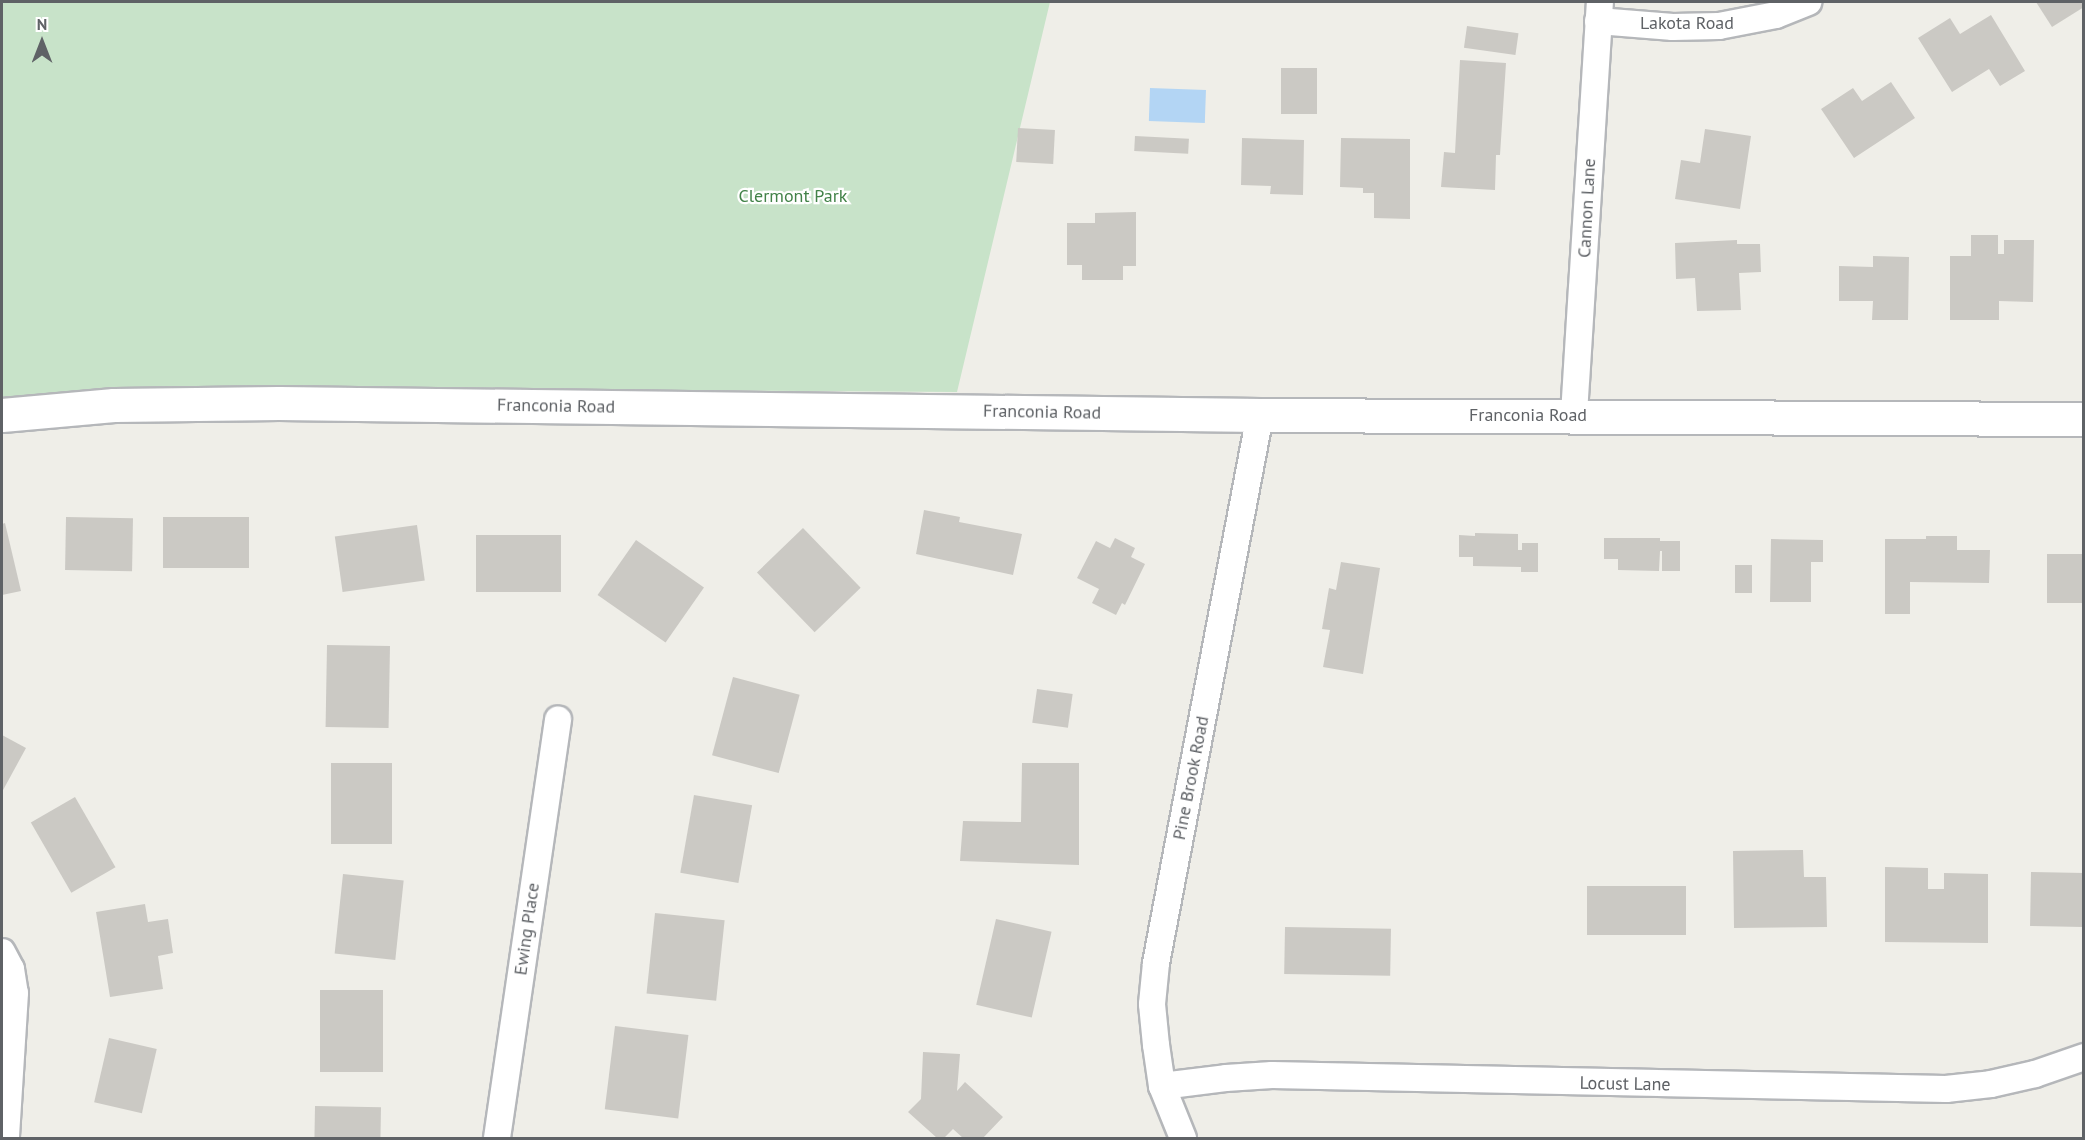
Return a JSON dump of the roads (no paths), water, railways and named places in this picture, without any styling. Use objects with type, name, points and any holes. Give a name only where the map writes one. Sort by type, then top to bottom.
[{"type":"main road","name":"Franconia Road","points":[[2,415],[114,405],[279,403],[1260,415],[1574,414],[2084,419]]},
{"type":"street","name":"Lakota Road","points":[[1599,11],[1672,27],[1719,26],[1776,15],[1808,2]]},
{"type":"street","name":"Cannon Lane","points":[[1574,414],[1599,11]]},
{"type":"street","name":"Pine Brook Road","points":[[1183,1138],[1162,1086],[1152,1004],[1156,963],[1260,415]]},
{"type":"street","name":"Ewing Place","points":[[497,1138],[558,719]]},
{"type":"street","points":[[2,952],[11,969],[15,993],[6,1138]]},
{"type":"street","name":"Locust Lane","points":[[1162,1086],[1226,1078],[1272,1076],[1946,1089],[1991,1084],[2035,1074],[2084,1057]]},
{"type":"water","points":[[1150,88],[1206,90],[1205,123],[1149,121]]},
{"type":"park label","name":"Clermont Park","points":[[793,196]]}]
